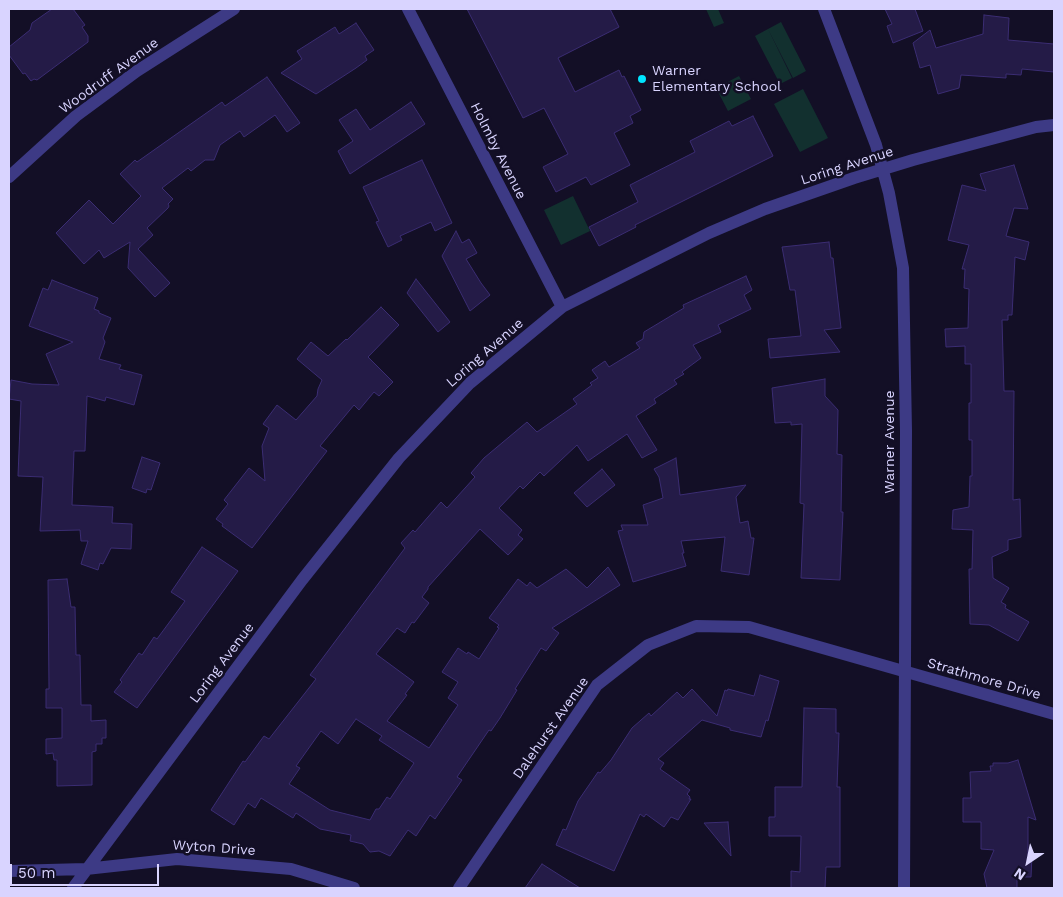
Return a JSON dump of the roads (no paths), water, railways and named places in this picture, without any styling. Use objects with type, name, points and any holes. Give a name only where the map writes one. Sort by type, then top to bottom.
[{"type":"street","name":"Woodruff Avenue","points":[[9,177],[76,116],[137,71],[234,9]]},
{"type":"street","name":"Holmby Avenue","points":[[408,9],[562,307]]},
{"type":"street","name":"Warner Avenue","points":[[824,9],[876,145],[903,268],[906,431],[904,888]]},
{"type":"street","name":"Loring Avenue","points":[[73,888],[296,588],[399,458],[470,383],[562,307],[708,233],[765,209],[913,160],[1036,127],[1054,126]]},
{"type":"street","name":"Dalehurst Avenue","points":[[459,888],[597,685],[648,644],[696,626],[749,628],[906,672]]},
{"type":"street","name":"Strathmore Drive","points":[[906,672],[1054,714]]},
{"type":"street","name":"Wyton Drive","points":[[9,871],[86,869],[177,859],[291,869],[354,888]]},
{"type":"place","name":"Warner Elementary School","points":[[642,79]]}]
